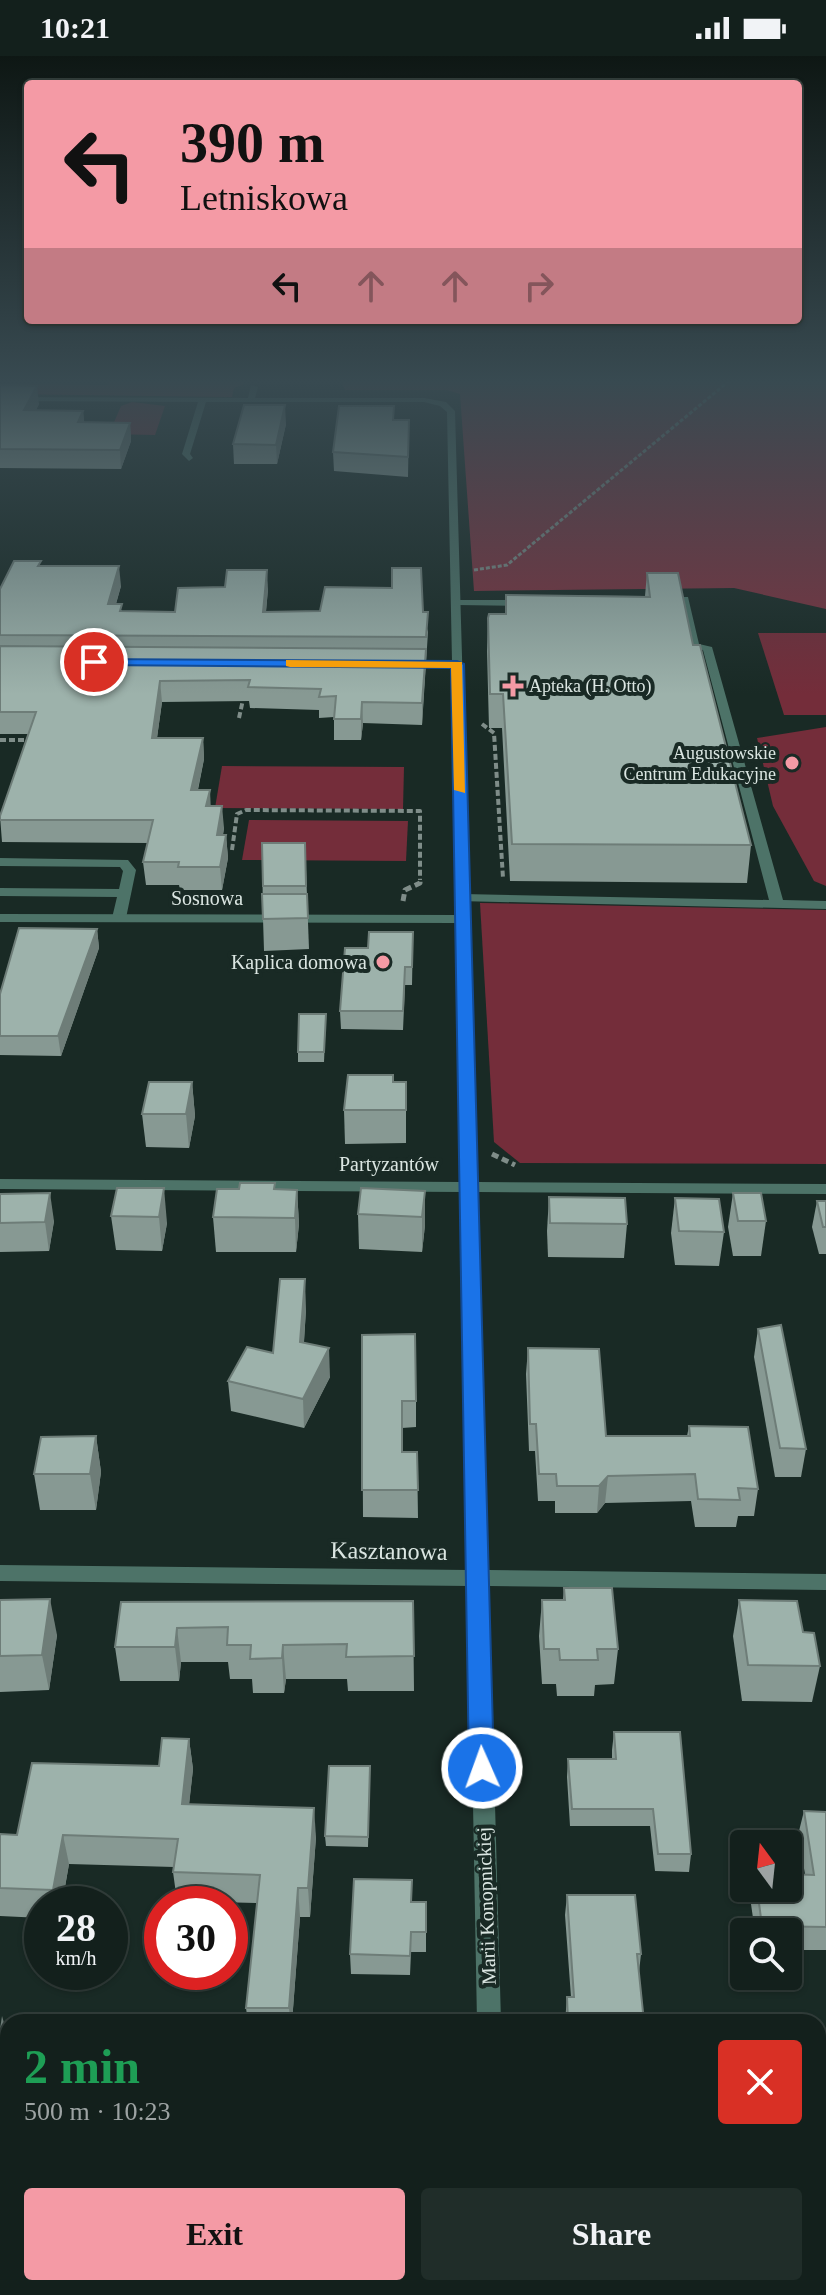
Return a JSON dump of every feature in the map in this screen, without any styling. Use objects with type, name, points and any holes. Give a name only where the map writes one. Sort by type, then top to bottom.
[{"type":"street","name":"Marii Konopnickiej","points":[[454,485],[462,919],[471,1187],[476,1578],[489,2014]]},
{"type":"street","points":[[643,599],[684,599],[694,647],[707,647],[777,904]]},
{"type":"street","points":[[457,602],[536,603]]},
{"type":"street","points":[[390,664],[457,664]]},
{"type":"street","points":[[0,862],[123,863],[130,870],[119,918]]},
{"type":"street","points":[[0,892],[125,893]]},
{"type":"street","points":[[463,898],[826,905]]},
{"type":"street","name":"Sosnowa","points":[[0,918],[462,919]]},
{"type":"street","name":"Partyzantów","points":[[0,1184],[826,1189]]},
{"type":"street","name":"Kasztanowa","points":[[0,1573],[826,1582]]},
{"type":"path","points":[[457,573],[507,565],[603,485]]},
{"type":"path","points":[[239,718],[245,690]]},
{"type":"path","points":[[481,713],[482,727],[494,733],[505,899]]},
{"type":"path","points":[[0,740],[34,740]]},
{"type":"path","points":[[232,850],[237,814],[246,810],[420,811],[420,883],[405,890],[403,906],[414,906]]},
{"type":"path","points":[[222,826],[236,826]]},
{"type":"path","points":[[470,1154],[495,1154],[524,1169]]},
{"type":"shaded area","points":[[467,485],[826,485],[826,609],[734,588],[474,591]]},
{"type":"shaded area","points":[[758,633],[826,633],[826,715],[784,715]]},
{"type":"shaded area","points":[[826,727],[826,886],[814,881],[773,806],[757,738]]},
{"type":"shaded area","points":[[222,766],[404,767],[403,809],[215,808]]},
{"type":"shaded area","points":[[249,820],[408,821],[406,861],[242,860]]},
{"type":"shaded area","points":[[480,903],[826,910],[826,1164],[520,1163],[494,1142]]},
{"type":"building","points":[[14,561],[41,561],[38,566],[119,566],[108,604],[122,604],[120,611],[175,612],[178,588],[225,587],[227,570],[267,570],[263,612],[320,611],[325,587],[392,588],[392,568],[421,568],[423,612],[428,612],[426,637],[0,635],[0,589]]},
{"type":"building","points":[[647,573],[678,573],[693,645],[700,645],[751,845],[512,844],[503,694],[490,694],[489,614],[506,614],[506,595],[650,597]]},
{"type":"building","points":[[0,646],[426,649],[422,703],[362,702],[361,719],[334,719],[336,696],[319,697],[321,689],[248,687],[250,680],[160,681],[152,738],[203,738],[191,790],[210,790],[206,806],[222,806],[217,835],[226,835],[220,867],[178,867],[179,862],[143,862],[153,820],[0,820],[36,712],[0,712]]},
{"type":"building","points":[[262,843],[305,843],[306,886],[263,886]]},
{"type":"building","points":[[262,894],[307,894],[308,918],[263,919]]},
{"type":"building","points":[[19,928],[97,929],[58,1036],[0,1036],[0,994]]},
{"type":"building","points":[[369,932],[413,932],[412,967],[405,967],[403,1011],[340,1011],[345,948],[368,948]]},
{"type":"building","points":[[299,1014],[326,1014],[324,1052],[298,1052]]},
{"type":"building","points":[[348,1075],[393,1075],[393,1082],[406,1082],[406,1110],[344,1110]]},
{"type":"building","points":[[149,1082],[192,1082],[186,1114],[142,1114]]},
{"type":"building","points":[[240,1183],[275,1183],[274,1189],[297,1190],[295,1218],[213,1217],[217,1189],[239,1189]]},
{"type":"building","points":[[117,1188],[164,1188],[159,1217],[111,1216]]},
{"type":"building","points":[[361,1188],[425,1191],[422,1217],[358,1214]]},
{"type":"building","points":[[50,1193],[45,1222],[0,1223],[0,1194]]},
{"type":"building","points":[[733,1193],[761,1193],[766,1221],[738,1221]]},
{"type":"building","points":[[549,1197],[625,1198],[627,1224],[550,1223]]},
{"type":"building","points":[[675,1198],[719,1199],[724,1232],[679,1231]]},
{"type":"building","points":[[817,1201],[826,1201],[826,1227],[823,1227]]},
{"type":"building","points":[[280,1279],[305,1279],[300,1342],[329,1348],[303,1399],[228,1381],[247,1347],[273,1353]]},
{"type":"building","points":[[781,1325],[806,1449],[780,1448],[758,1329]]},
{"type":"building","points":[[415,1334],[416,1401],[402,1401],[402,1452],[417,1452],[418,1490],[362,1490],[362,1335]]},
{"type":"building","points":[[528,1348],[599,1349],[606,1436],[690,1436],[689,1426],[748,1427],[758,1489],[738,1488],[740,1500],[698,1499],[695,1474],[608,1476],[599,1486],[557,1486],[556,1474],[539,1474],[536,1424],[530,1424]]},
{"type":"building","points":[[96,1436],[90,1474],[34,1474],[41,1437]]},
{"type":"building","points":[[564,1588],[612,1588],[618,1649],[597,1649],[598,1660],[560,1660],[559,1649],[544,1649],[542,1600],[565,1600]]},
{"type":"building","points":[[50,1599],[42,1655],[0,1656],[0,1600]]},
{"type":"building","points":[[739,1600],[797,1601],[803,1632],[814,1633],[820,1666],[748,1665]]},
{"type":"building","points":[[413,1601],[414,1656],[346,1657],[347,1644],[283,1645],[282,1658],[250,1659],[251,1645],[227,1645],[228,1627],[177,1628],[175,1647],[115,1647],[121,1602]]},
{"type":"building","points":[[614,1732],[680,1732],[691,1854],[658,1854],[653,1809],[572,1809],[568,1759],[616,1759]]},
{"type":"building","points":[[162,1738],[189,1739],[182,1804],[314,1808],[308,1888],[298,1888],[289,2008],[246,2008],[260,1875],[173,1872],[178,1839],[63,1835],[54,1886],[0,1888],[0,1834],[17,1835],[32,1763],[159,1766]]},
{"type":"building","points":[[329,1766],[370,1766],[368,1837],[325,1836]]},
{"type":"building","points":[[804,1811],[826,1812],[826,1927],[802,1927],[802,1918],[761,1918],[759,1902],[802,1902],[802,1875],[814,1875]]},
{"type":"building","points":[[354,1879],[412,1880],[411,1902],[426,1902],[426,1932],[411,1932],[410,1956],[350,1954]]},
{"type":"building","points":[[567,1895],[635,1895],[643,2014],[568,2014],[567,1997],[574,1997]]},
{"type":"slow traffic","points":[[290,663],[457,664],[461,790]]},
{"type":"place","name":"Apteka (H. Otto)","points":[[513,686]]},
{"type":"place","name":"Augustowskie Centrum Edukacyjne","points":[[792,763]]},
{"type":"place","name":"Kaplica domowa","points":[[383,962]]},
{"type":"route","points":[[94,662],[457,664],[482,1768]]}]
